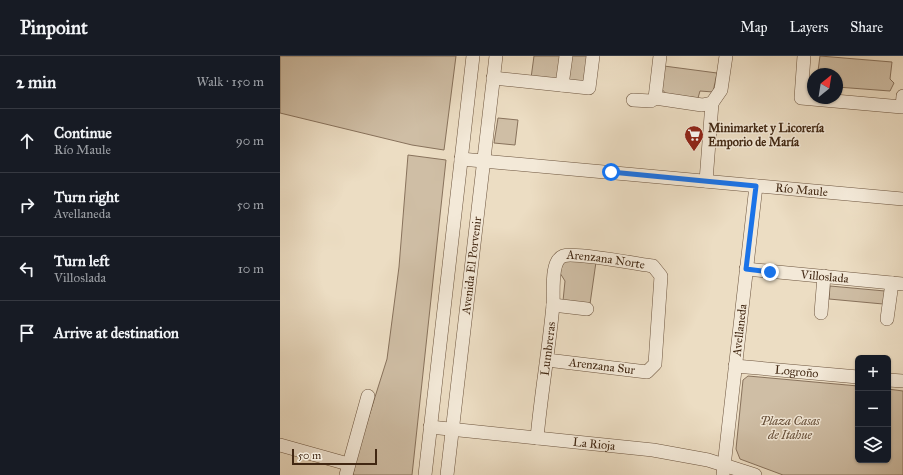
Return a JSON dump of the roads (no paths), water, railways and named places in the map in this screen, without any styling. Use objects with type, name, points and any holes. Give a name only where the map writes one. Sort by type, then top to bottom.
[{"type":"street","name":"Avenida El Porvenir","points":[[424,475],[473,56]]},
{"type":"street","name":"Avenida El Porvenir","points":[[447,475],[496,56]]},
{"type":"street","points":[[562,85],[566,56]]},
{"type":"street","points":[[493,78],[589,88],[593,56]]},
{"type":"street","points":[[655,98],[660,56]]},
{"type":"street","points":[[706,181],[712,103],[721,90],[726,56]]},
{"type":"street","points":[[804,56],[801,98],[903,103]]},
{"type":"street","points":[[634,100],[651,101],[655,98],[702,105],[712,103]]},
{"type":"street","name":"Río Maule","points":[[461,159],[903,199]]},
{"type":"street","name":"Avellaneda","points":[[723,470],[756,186]]},
{"type":"street","name":"Arenzana Norte","points":[[558,260],[563,256],[578,256],[654,266],[662,276],[655,364]]},
{"type":"street","name":"Lumbreras","points":[[537,438],[553,305],[555,266],[558,260]]},
{"type":"street","name":"Villoslada","points":[[746,269],[897,283]]},
{"type":"street","points":[[821,313],[824,276]]},
{"type":"street","points":[[887,319],[897,283]]},
{"type":"street","points":[[553,305],[587,309]]},
{"type":"street","name":"Arenzana Sur","points":[[547,360],[647,372],[655,364]]},
{"type":"street","name":"Logroño","points":[[735,366],[855,377]]},
{"type":"street","points":[[891,380],[903,381]]},
{"type":"street","points":[[280,445],[347,470],[368,396]]},
{"type":"street","name":"La Rioja","points":[[430,427],[653,450],[723,470],[755,475]]},
{"type":"place","name":"Minimarket y Licorería Emporio de María","points":[[694,152]]},
{"type":"park label","name":"Plaza Casas de Itahue","points":[[790,428]]}]
